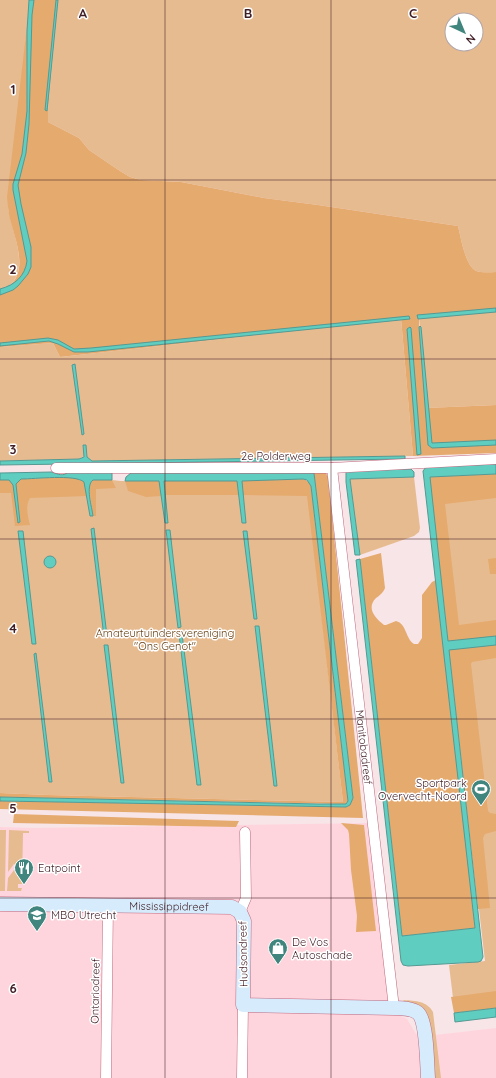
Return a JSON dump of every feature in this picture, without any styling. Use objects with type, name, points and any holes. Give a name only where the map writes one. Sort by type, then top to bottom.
[{"type":"street","name":"2e Polderweg","points":[[56,468],[332,468],[496,459]]},
{"type":"street","name":"Manitobadreef","points":[[332,468],[394,1008]]},
{"type":"street","name":"Hudsondreef","points":[[242,1078],[244,921],[240,912],[246,898],[245,832]]},
{"type":"street","name":"Mississippidreef","points":[[0,904],[232,907],[240,912]]},
{"type":"street","name":"Ontariodreef","points":[[106,1078],[108,905]]},
{"type":"street","points":[[243,1005],[409,1009],[418,1013],[424,1023],[428,1078]]},
{"type":"shaded area","points":[[30,0],[58,0],[48,122],[79,138],[89,150],[130,177],[141,180],[181,182],[264,198],[458,226],[466,257],[472,268],[478,272],[496,272],[496,311],[419,317],[426,408],[496,405],[496,453],[413,456],[401,318],[60,357],[53,343],[0,347],[0,291],[10,285],[16,278],[19,269],[18,249],[9,216],[7,197]]},
{"type":"shaded area","points":[[311,471],[325,471],[328,477],[363,818],[0,809],[0,801],[346,807],[350,805],[353,798],[314,473]]},
{"type":"shaded area","points":[[496,474],[496,498],[445,504],[459,625],[496,620],[496,636],[448,641],[442,583],[475,928],[402,936],[360,559],[381,553],[385,588],[373,602],[373,613],[384,625],[396,621],[400,623],[411,641],[414,644],[418,644],[422,638],[422,595],[432,582],[436,580],[425,477]]},
{"type":"shaded area","points":[[68,477],[76,478],[84,482],[87,496],[30,498],[27,508],[30,525],[15,526],[11,493],[0,493],[0,480]]},
{"type":"shaded area","points":[[303,479],[309,482],[311,486],[348,801],[346,804],[0,797],[0,793],[343,802],[307,496],[243,495],[242,481]]},
{"type":"shaded area","points":[[93,480],[112,480],[116,488],[96,489],[96,516],[93,516],[89,486]]},
{"type":"shaded area","points":[[238,480],[239,495],[165,495],[164,481]]},
{"type":"shaded area","points":[[125,481],[159,481],[161,496],[146,497],[128,491]]},
{"type":"shaded area","points":[[496,558],[496,574],[490,574],[488,559]]},
{"type":"shaded area","points":[[496,645],[496,658],[472,662],[471,664],[488,811],[496,814],[496,831],[485,834],[483,838],[490,908],[478,909],[449,650]]},
{"type":"shaded area","points":[[14,814],[239,821],[236,827],[13,823]]},
{"type":"shaded area","points":[[341,823],[364,825],[376,931],[356,932],[357,916],[351,870],[349,834],[348,830]]},
{"type":"shaded area","points":[[371,823],[392,1011],[407,1019],[418,1037],[496,1028],[496,1078],[0,1078],[0,827],[33,828]]},
{"type":"shaded area","points":[[496,991],[496,1008],[454,1013],[451,997]]},
{"type":"green space","points":[[0,0],[30,0],[8,208],[19,254],[19,266],[17,276],[11,285],[0,291]]},
{"type":"green space","points":[[58,0],[496,0],[496,272],[478,272],[472,268],[464,251],[458,226],[264,198],[181,182],[141,180],[130,177],[120,171],[89,150],[79,138],[48,122]]},
{"type":"green space","points":[[496,311],[496,405],[426,408],[419,317]]},
{"type":"green space","points":[[401,318],[413,456],[92,461],[87,458],[85,445],[83,446],[84,456],[79,459],[0,461],[0,347],[53,343],[60,357]]},
{"type":"green space","name":"Sportpark Overvecht-Noord","points":[[496,475],[496,993],[453,998],[449,965],[485,961],[449,650],[433,478]]},
{"type":"green space","points":[[414,477],[420,528],[419,532],[414,536],[360,555],[350,479]]},
{"type":"green space","name":"Amateurtuindersvereniging \"Ons Genot\"","points":[[112,480],[306,480],[343,802],[0,793],[0,482]]},
{"type":"green space","points":[[0,830],[6,830],[5,891],[0,891]]},
{"type":"green space","points":[[9,830],[29,831],[29,833],[23,833],[22,884],[18,884],[18,888],[22,888],[21,891],[7,891],[8,878],[17,866],[14,864],[8,872]]},
{"type":"green space","points":[[404,1000],[417,1001],[431,1008],[433,1012],[441,1078],[434,1078],[431,1040],[402,1002]]},
{"type":"water","points":[[29,0],[34,0],[32,15],[29,124],[26,153],[18,185],[31,247],[31,267],[28,274],[18,286],[13,290],[0,295],[0,289],[15,282],[22,275],[27,261],[13,184],[22,154],[27,111],[27,31]]},
{"type":"water","points":[[56,0],[58,0],[47,111],[45,110]]},
{"type":"water","points":[[496,308],[496,312],[418,319],[417,315]]},
{"type":"water","points":[[409,316],[410,319],[88,352],[74,352],[49,341],[0,346],[0,343],[48,338],[58,340],[74,349],[91,348]]},
{"type":"water","points":[[420,326],[432,443],[496,440],[496,445],[432,448],[428,445]]},
{"type":"water","points":[[410,327],[421,454],[417,455],[407,329]]},
{"type":"water","points":[[75,364],[84,434],[82,435],[72,365]]},
{"type":"water","points":[[83,445],[86,445],[87,457],[92,461],[405,456],[405,459],[0,465],[0,461],[79,459],[84,457]]},
{"type":"water","points":[[496,464],[496,474],[430,477],[448,641],[496,636],[496,645],[449,650],[483,957],[481,961],[478,962],[408,966],[403,965],[401,961],[356,560],[360,559],[402,936],[475,928],[423,471],[426,467]]},
{"type":"water","points":[[411,469],[414,472],[414,477],[350,479],[360,555],[355,555],[346,472],[348,470]]},
{"type":"water","points":[[52,472],[62,475],[68,472],[112,472],[112,480],[93,480],[91,483],[89,492],[93,516],[90,516],[84,482],[72,478],[21,479],[16,484],[20,522],[18,523],[13,485],[9,480],[0,480],[0,473]]},
{"type":"water","points":[[131,473],[314,473],[353,798],[350,805],[346,807],[0,801],[0,797],[318,804],[346,804],[348,801],[311,486],[307,480],[303,479],[242,481],[246,523],[242,523],[237,481],[164,481],[168,523],[165,523],[159,481],[125,481],[126,477]]},
{"type":"water","points":[[94,528],[107,636],[104,637],[91,529]]},
{"type":"water","points":[[166,530],[170,530],[181,627],[178,628]]},
{"type":"water","points":[[18,531],[23,531],[36,644],[32,644]]},
{"type":"water","points":[[243,531],[247,531],[257,619],[254,619]]},
{"type":"water","points":[[48,556],[52,556],[56,562],[52,568],[48,568],[44,564],[44,560]]},
{"type":"water","points":[[255,626],[259,626],[277,786],[274,786]]},
{"type":"water","points":[[179,634],[182,634],[201,785],[197,785]]},
{"type":"water","points":[[104,645],[108,645],[124,783],[121,783]]},
{"type":"water","points":[[36,653],[52,782],[49,782],[34,654]]},
{"type":"water","points":[[496,1008],[496,1017],[455,1022],[454,1013]]},
{"type":"place","name":"Sportpark Overvecht-Noord","points":[[481,806]]},
{"type":"place","name":"Eatpoint","points":[[24,885]]},
{"type":"place","name":"MBO Utrecht","points":[[37,932]]},
{"type":"place","name":"De Vos Autoschade","points":[[278,965]]}]
